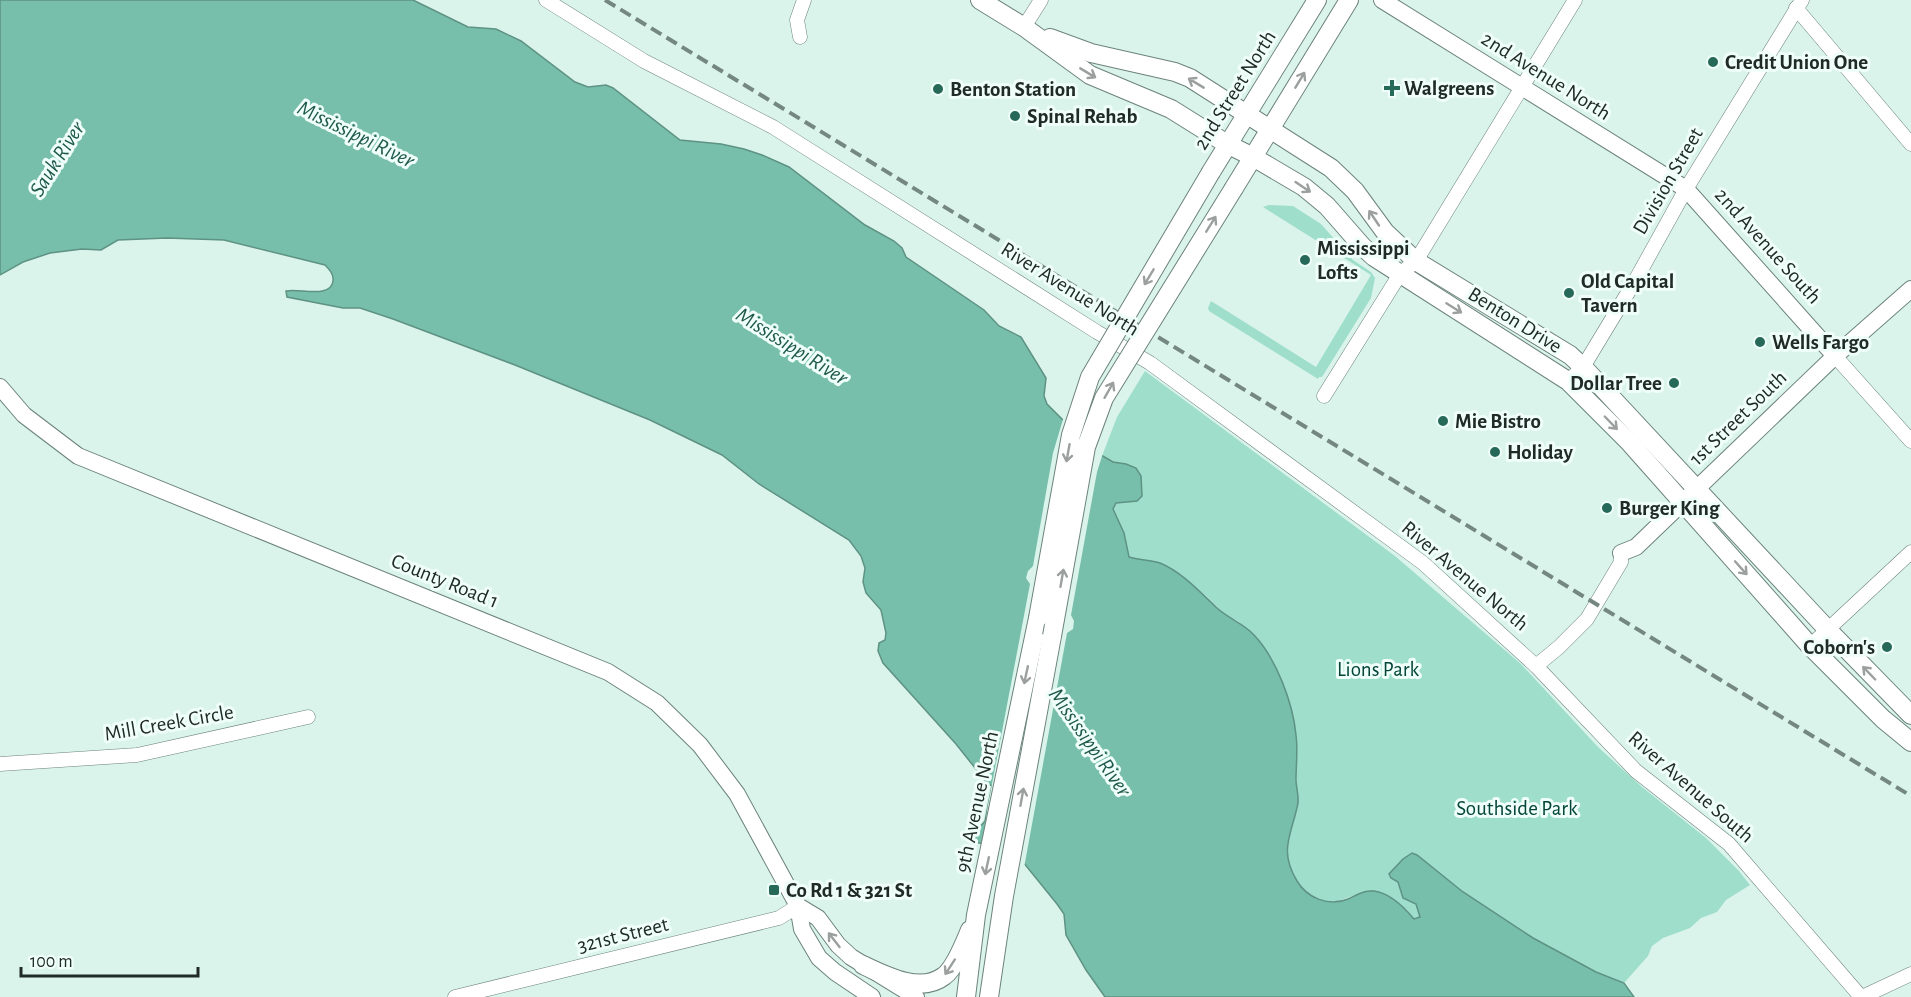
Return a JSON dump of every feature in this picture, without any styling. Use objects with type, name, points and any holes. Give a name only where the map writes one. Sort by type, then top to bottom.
[{"type":"main road","name":"Benton Drive","points":[[980,0],[1024,27],[1090,75],[1171,109],[1318,197],[1362,246],[1400,274],[1568,381],[1630,443],[1810,646],[1883,719],[1911,742]]},
{"type":"main road","name":"2nd Street North","points":[[1038,618],[1071,435],[1090,377],[1227,144],[1317,0]]},
{"type":"main road","name":"9th Avenue North","points":[[989,997],[1004,896],[1086,447],[1104,398],[1349,0]]},
{"type":"main road","name":"Benton Drive","points":[[1024,27],[1091,53],[1175,72],[1190,78],[1343,178],[1385,232],[1416,261],[1551,342],[1583,367],[1828,630],[1911,715]]},
{"type":"main road","name":"9th Avenue North","points":[[966,997],[976,915],[1038,618]]},
{"type":"main road","points":[[863,965],[912,984],[932,982],[945,975],[964,944],[976,915]]},
{"type":"street","name":"River Avenue North","points":[[546,0],[644,61],[774,127],[1150,363],[1423,563],[1536,666]]},
{"type":"street","points":[[800,37],[797,20],[804,0]]},
{"type":"street","points":[[1024,27],[1041,0]]},
{"type":"street","name":"2nd Avenue North","points":[[1382,0],[1686,189]]},
{"type":"street","points":[[1324,396],[1400,274],[1416,261],[1575,0]]},
{"type":"street","points":[[1799,4],[1911,144]]},
{"type":"street","name":"Division Street","points":[[1568,381],[1583,367],[1635,281],[1686,189],[1799,4]]},
{"type":"street","name":"2nd Avenue South","points":[[1686,189],[1911,441]]},
{"type":"street","name":"1st Street South","points":[[1536,666],[1587,619],[1621,562],[1621,553],[1636,547],[1835,356],[1911,289]]},
{"type":"street","name":"County Road 1","points":[[0,387],[24,415],[78,456],[608,672],[657,703],[700,746],[737,794],[798,906],[802,929],[819,958],[835,972],[873,997]]},
{"type":"street","points":[[1810,646],[1911,552]]},
{"type":"street","name":"River Avenue South","points":[[1536,666],[1636,771],[1729,844],[1862,997]]},
{"type":"street","name":"Mill Creek Circle","points":[[0,764],[137,755],[308,717]]},
{"type":"street","name":"County Road 1","points":[[798,906],[818,918],[838,945],[863,965],[916,997]]},
{"type":"street","name":"321st Street","points":[[455,997],[779,918],[798,906]]},
{"type":"street","points":[[1862,997],[1911,974]]},
{"type":"green space","points":[[1293,206],[1321,224],[1353,260],[1371,272],[1375,278],[1371,298],[1322,377],[1318,379],[1209,311],[1208,308],[1211,301],[1316,367],[1371,275],[1263,207]]},
{"type":"green space","points":[[1145,371],[1395,556],[1521,664],[1598,747],[1642,787],[1706,838],[1750,885],[1726,900],[1717,912],[1701,918],[1690,928],[1663,938],[1652,946],[1648,956],[1624,983],[1569,958],[1515,928],[1463,893],[1417,855],[1411,853],[1392,870],[1391,878],[1398,882],[1403,898],[1416,904],[1420,917],[1414,919],[1407,910],[1384,894],[1375,891],[1338,901],[1324,901],[1304,891],[1286,859],[1298,801],[1297,753],[1294,720],[1277,671],[1255,636],[1238,621],[1225,615],[1186,580],[1129,557],[1124,533],[1112,509],[1141,476],[1133,467],[1109,461],[1102,456],[1117,417]]},
{"type":"water","points":[[0,0],[413,0],[468,27],[496,29],[521,41],[575,82],[588,87],[606,85],[613,88],[680,140],[744,149],[789,167],[865,225],[894,241],[902,248],[906,257],[984,310],[999,326],[1021,337],[1046,378],[1044,396],[1047,404],[1094,451],[1113,462],[1136,468],[1141,476],[1142,496],[1137,501],[1116,503],[1113,509],[1124,533],[1129,557],[1160,563],[1176,572],[1222,612],[1250,631],[1262,645],[1282,682],[1294,722],[1297,741],[1298,800],[1287,851],[1291,870],[1301,887],[1319,899],[1333,902],[1367,891],[1380,892],[1396,901],[1414,919],[1420,917],[1416,904],[1403,898],[1398,882],[1389,874],[1412,853],[1463,892],[1533,938],[1596,972],[1624,983],[1634,997],[1105,997],[1066,935],[1064,914],[1023,862],[996,846],[968,841],[985,821],[992,786],[883,663],[878,651],[879,643],[885,640],[886,633],[881,610],[866,593],[863,582],[865,568],[861,556],[849,540],[759,484],[722,455],[650,420],[515,365],[393,319],[360,308],[343,308],[287,297],[286,291],[327,290],[331,286],[333,276],[325,265],[224,240],[167,238],[118,240],[101,250],[82,249],[50,253],[23,262],[0,275]]},
{"type":"pier","points":[[1064,416],[1103,453],[1097,472],[1071,615],[1074,621],[1073,629],[1067,633],[1024,868],[1003,852],[982,847],[1030,584],[1026,578],[1033,566],[1053,453]]},
{"type":"railway","points":[[605,0],[1911,796]]},
{"type":"place","name":"Credit Union One","points":[[1713,62]]},
{"type":"place","name":"Walgreens","points":[[1392,88]]},
{"type":"place","name":"Benton Station","points":[[938,89]]},
{"type":"place","name":"Spinal Rehab","points":[[1015,116]]},
{"type":"place","name":"Mississippi Lofts","points":[[1305,260]]},
{"type":"place","name":"Old Capital Tavern","points":[[1569,293]]},
{"type":"place","name":"Wells Fargo","points":[[1760,342]]},
{"type":"place","name":"Dollar Tree","points":[[1674,383]]},
{"type":"place","name":"Mie Bistro","points":[[1443,421]]},
{"type":"place","name":"Holiday","points":[[1495,452]]},
{"type":"place","name":"Burger King","points":[[1607,508]]},
{"type":"place","name":"Coborn's","points":[[1887,647]]},
{"type":"place","name":"Co Rd 1 & 321 St","points":[[774,890]]},
{"type":"water label","name":"Mississippi River","points":[[356,134]]},
{"type":"water label","name":"Sauk River","points":[[57,159]]},
{"type":"water label","name":"Mississippi River","points":[[792,346]]},
{"type":"water label","name":"Mississippi River","points":[[1090,742]]},
{"type":"park label","name":"Lions Park","points":[[1378,669]]},
{"type":"park label","name":"Southside Park","points":[[1517,808]]}]
